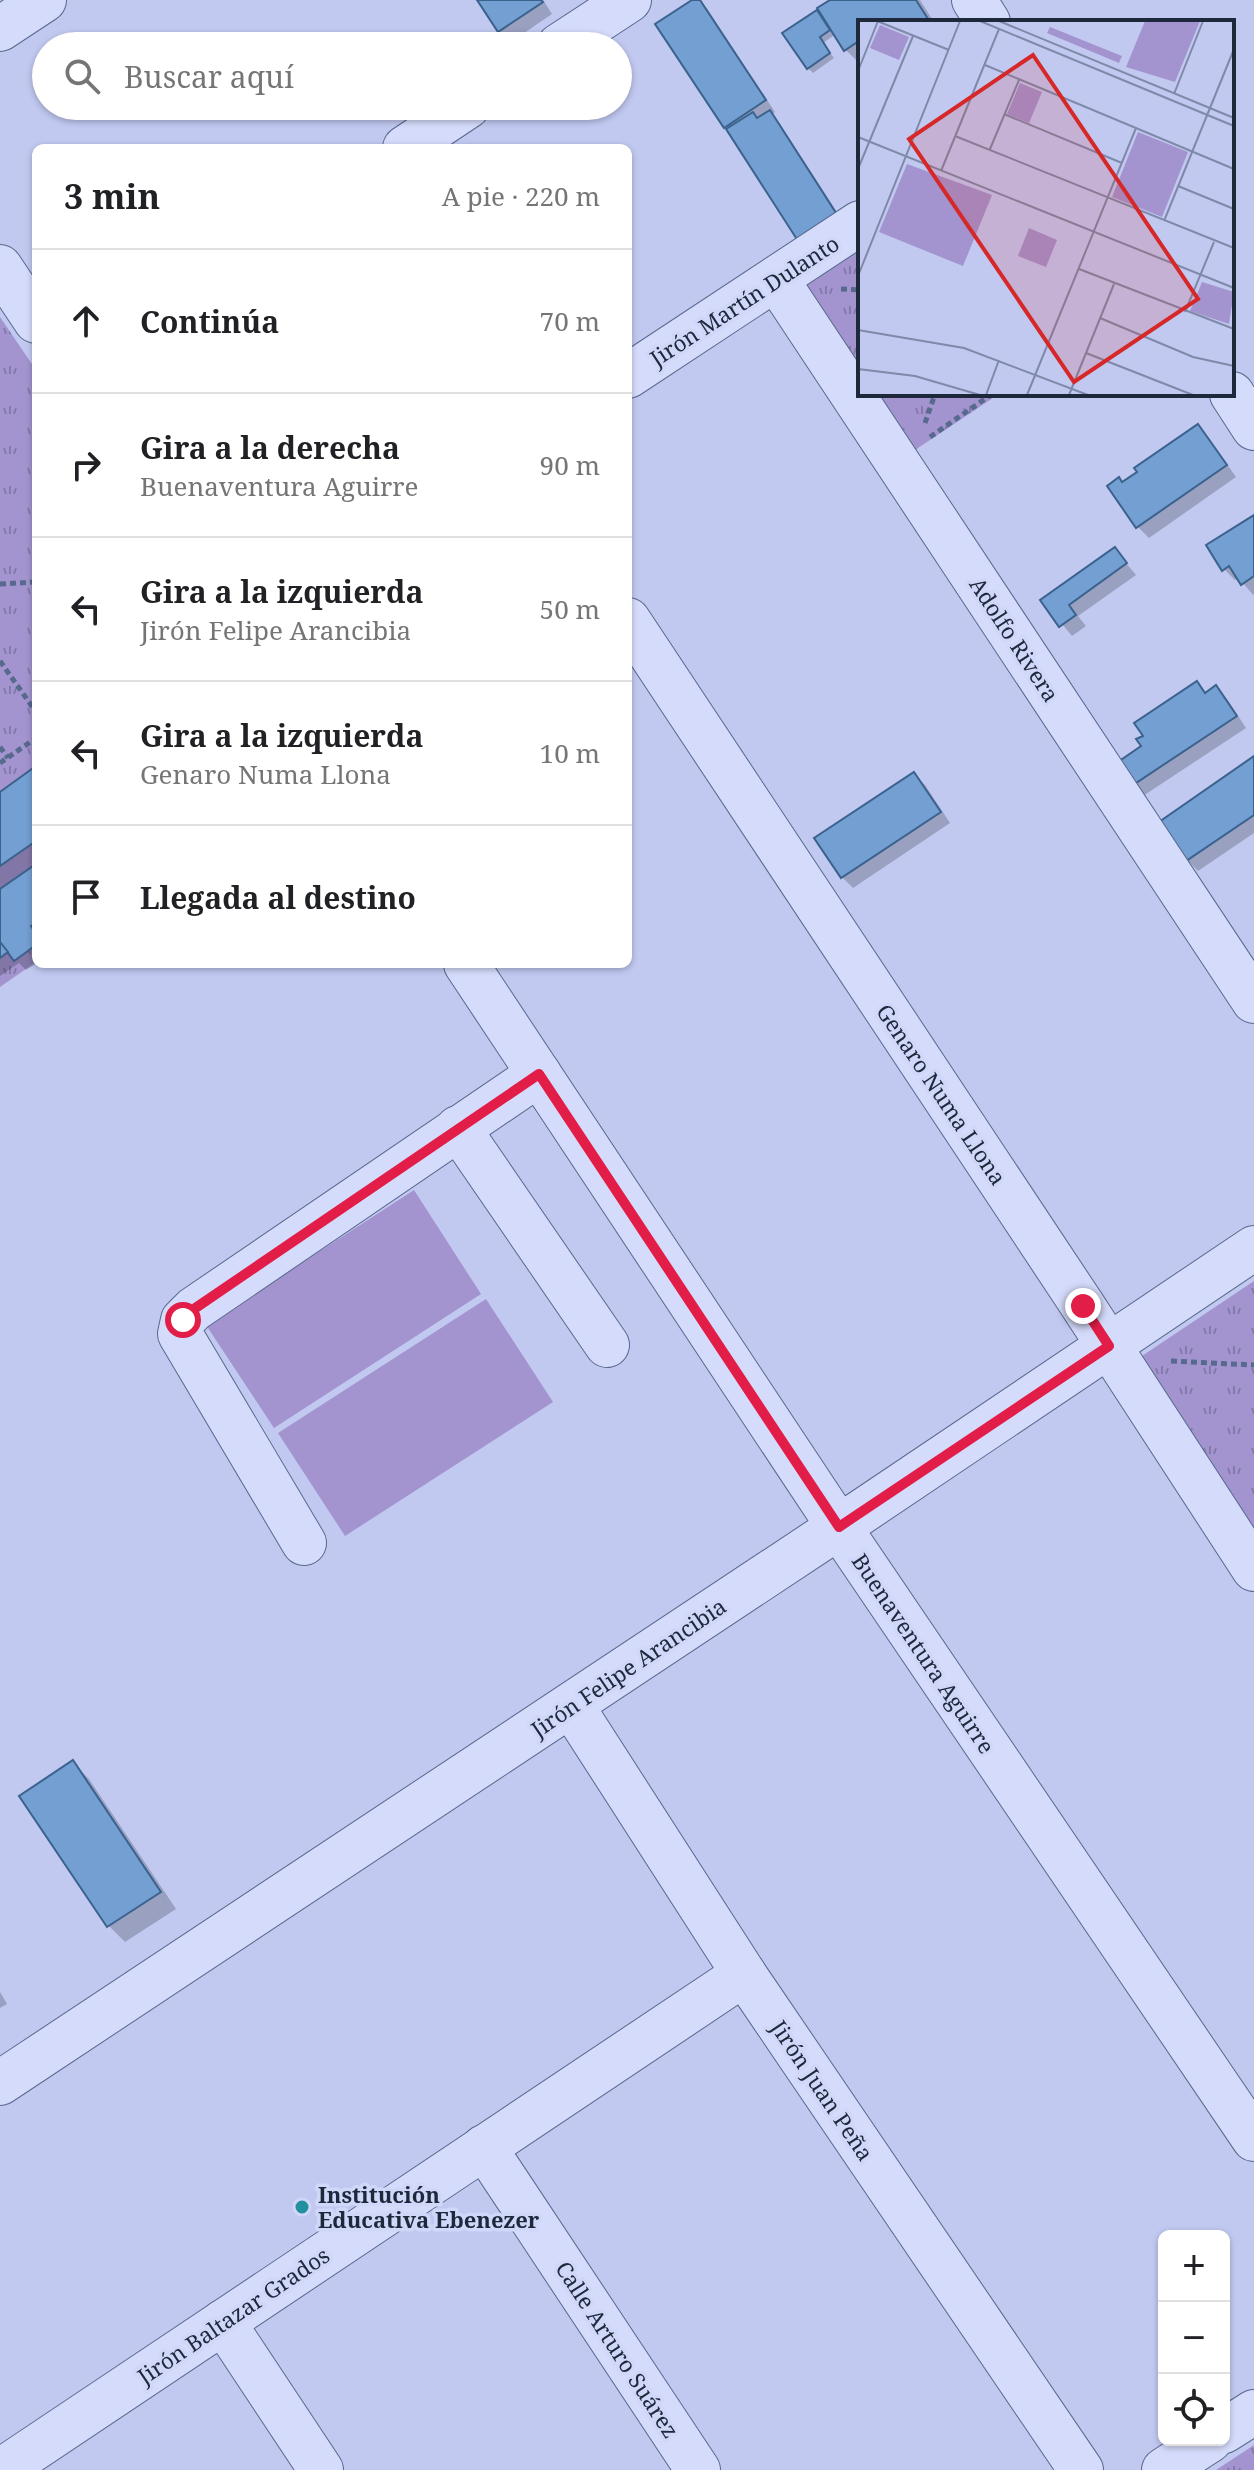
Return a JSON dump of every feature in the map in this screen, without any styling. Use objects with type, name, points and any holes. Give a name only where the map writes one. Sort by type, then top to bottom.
[{"type":"street","points":[[0,29],[44,0]]},
{"type":"street","points":[[580,32],[629,0]]},
{"type":"street","points":[[974,0],[987,20]]},
{"type":"street","points":[[411,144],[447,120]]},
{"type":"street","name":"Jirón Martín Dulanto","points":[[632,373],[858,224]]},
{"type":"street","points":[[0,267],[32,315]]},
{"type":"street","name":"Adolfo Rivera","points":[[776,279],[1254,1001]]},
{"type":"street","points":[[1233,396],[1254,428]]},
{"type":"street","name":"Genaro Numa Llona","points":[[632,626],[1254,1569]]},
{"type":"street","name":"Buenaventura Aguirre","points":[[469,968],[839,1527],[1254,2139]]},
{"type":"street","points":[[304,1543],[180,1334],[183,1320],[207,1300],[539,1074]]},
{"type":"street","points":[[458,1128],[607,1345]]},
{"type":"street","name":"Jirón Felipe Arancibia","points":[[0,2083],[1254,1248]]},
{"type":"street","name":"Jirón Juan Peña","points":[[571,1705],[744,1974],[1081,2470]]},
{"type":"street","name":"Jirón Baltazar Grados","points":[[2,2470],[744,1974]]},
{"type":"street","name":"Calle Arturo Suárez","points":[[484,2147],[698,2470]]},
{"type":"street","points":[[223,2322],[321,2470]]},
{"type":"street","points":[[1230,2427],[1254,2412]]},
{"type":"street","points":[[1164,2470],[1201,2446]]},
{"type":"path","points":[[896,460],[989,396]]},
{"type":"path","points":[[0,584],[32,582]]},
{"type":"path","points":[[0,661],[32,706]]},
{"type":"path","points":[[0,763],[32,741]]},
{"type":"path","points":[[0,747],[8,758]]},
{"type":"path","points":[[1109,1346],[1143,1359],[1254,1365]]},
{"type":"green space","points":[[858,247],[858,378],[797,287]]},
{"type":"green space","points":[[0,317],[32,364],[32,965],[0,987]]},
{"type":"green space","points":[[870,396],[996,396],[909,454]]},
{"type":"green space","points":[[414,1190],[481,1294],[274,1428],[206,1325]]},
{"type":"green space","points":[[1254,1281],[1254,1536],[1136,1360]]},
{"type":"green space","points":[[486,1299],[553,1402],[345,1536],[278,1433]]},
{"type":"green space","points":[[1254,2445],[1254,2470],[1216,2470]]},
{"type":"building","points":[[477,0],[541,0],[543,2],[498,32]]},
{"type":"building","points":[[692,0],[700,0],[766,100],[724,128],[655,24]]},
{"type":"building","points":[[830,0],[916,0],[929,20],[858,20],[858,46],[856,43],[844,51],[817,8]]},
{"type":"building","points":[[817,10],[830,30],[820,37],[830,53],[807,69],[782,33]]},
{"type":"building","points":[[770,110],[838,216],[798,241],[726,129],[753,112],[757,118]]},
{"type":"building","points":[[1198,424],[1227,465],[1136,528],[1107,486],[1119,477],[1122,482],[1137,472],[1134,468]]},
{"type":"building","points":[[1254,515],[1254,576],[1241,585],[1229,566],[1222,571],[1206,545]]},
{"type":"building","points":[[1115,547],[1127,563],[1069,605],[1076,615],[1059,627],[1040,600]]},
{"type":"building","points":[[1197,681],[1205,693],[1216,685],[1237,716],[1130,787],[1115,764],[1141,746],[1136,739],[1143,736],[1134,723]]},
{"type":"building","points":[[1254,756],[1254,815],[1186,861],[1159,822]]},
{"type":"building","points":[[32,769],[32,844],[0,866],[0,792]]},
{"type":"building","points":[[914,772],[941,812],[841,878],[814,838]]},
{"type":"building","points":[[32,867],[32,948],[14,961],[0,942],[0,889]]},
{"type":"building","points":[[0,942],[8,952],[0,958]]},
{"type":"building","points":[[73,1760],[161,1892],[107,1927],[19,1796]]},
{"type":"place","name":"Institución Educativa Ebenezer","points":[[302,2207]]},
{"type":"route","points":[[183,1320],[194,1309],[539,1074],[839,1527],[1109,1346],[1083,1306]]}]
